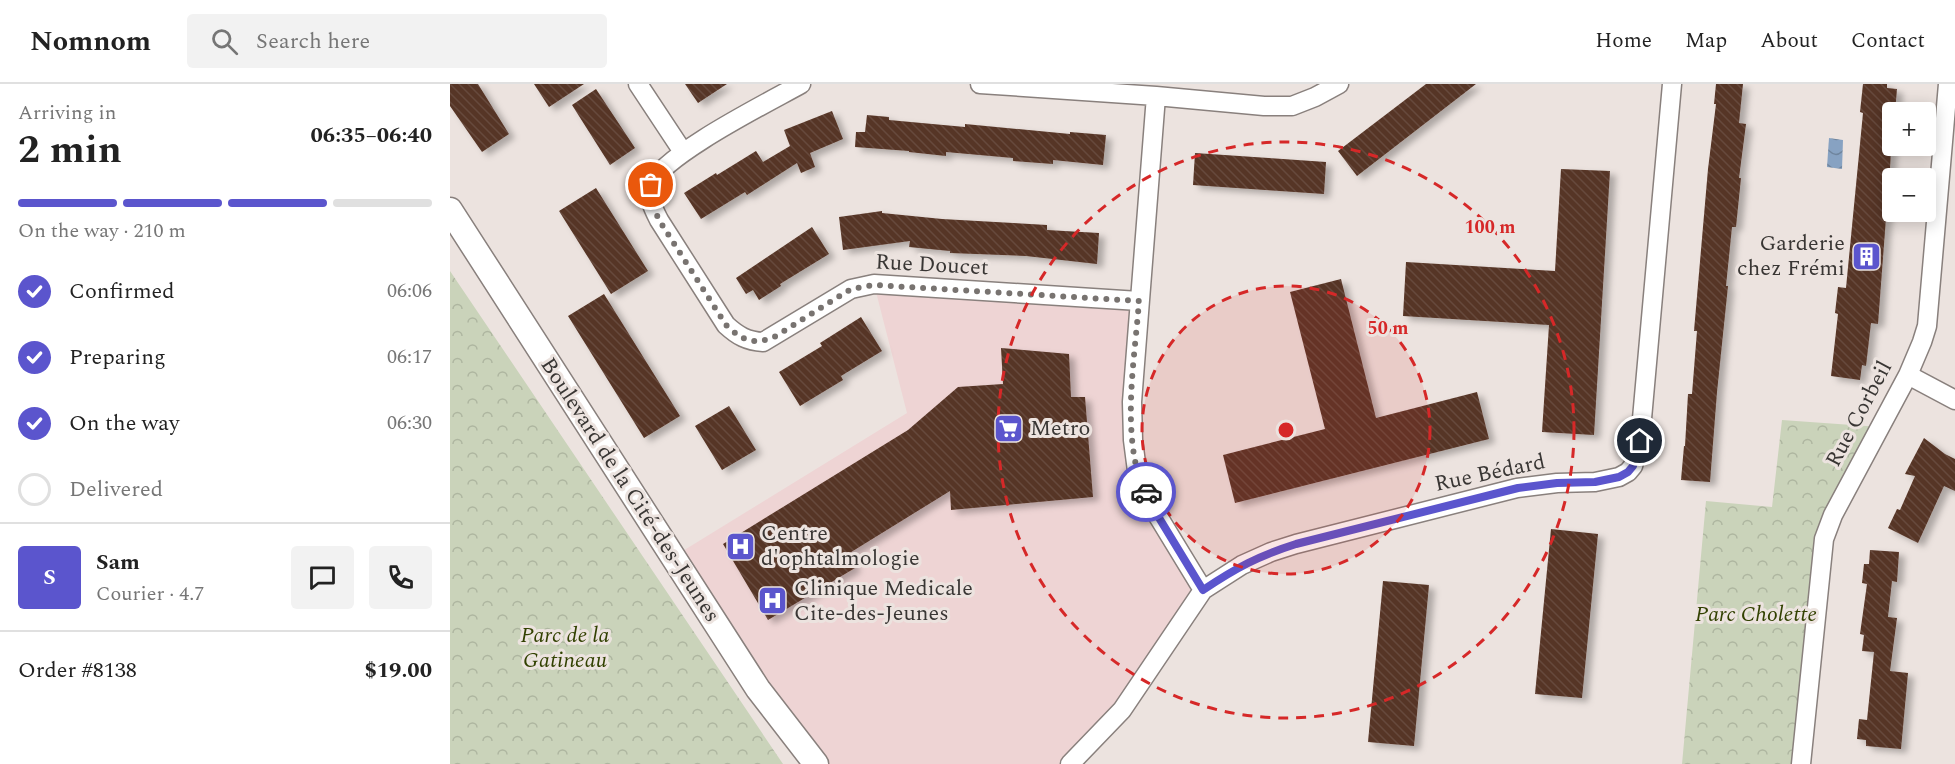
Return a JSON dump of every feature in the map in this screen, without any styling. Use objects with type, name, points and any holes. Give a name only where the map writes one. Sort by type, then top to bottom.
[{"type":"street","points":[[638,84],[682,152]]},
{"type":"street","name":"Rue Doucet","points":[[801,84],[682,152],[660,172],[651,185],[651,202],[659,220],[726,325],[737,335],[750,341],[763,342],[851,289],[874,285],[1139,301]]},
{"type":"street","points":[[980,84],[1264,106],[1292,105],[1315,97],[1339,84]]},
{"type":"street","name":"Rue Bédard","points":[[1070,764],[1122,710],[1203,590],[1242,565],[1296,544],[1518,488],[1610,480],[1628,472],[1637,455],[1640,441],[1672,84]]},
{"type":"street","name":"Rue Corbeil","points":[[1801,764],[1824,539],[1833,515],[1908,375],[1927,326],[1948,177],[1948,84]]},
{"type":"street","points":[[1156,96],[1132,402],[1133,440],[1137,471],[1153,508],[1203,590]]},
{"type":"street","name":"Boulevard de la Cité-des-Jeunes","points":[[450,210],[758,689],[816,764]]},
{"type":"street","points":[[1908,375],[1955,400]]},
{"type":"shaded area","points":[[874,284],[1139,301],[1137,471],[1203,590],[1070,764],[816,764],[673,557],[907,413]]},
{"type":"green space","name":"Parc de la Gatineau","points":[[450,271],[783,764],[450,764]]},
{"type":"green space","name":"Parc Cholette","points":[[1782,420],[1880,427],[1833,515],[1801,764],[1682,764],[1706,501],[1772,507]]},
{"type":"water","points":[[1829,138],[1843,140],[1842,169],[1827,167]]},
{"type":"building","points":[[450,84],[478,84],[509,134],[482,152],[450,106]]},
{"type":"building","points":[[534,84],[584,84],[549,107]]},
{"type":"building","points":[[685,84],[727,84],[698,103]]},
{"type":"building","points":[[1426,84],[1476,84],[1357,176],[1338,151]]},
{"type":"building","points":[[1716,84],[1743,84],[1739,123],[1746,124],[1736,227],[1732,227],[1726,286],[1728,286],[1710,482],[1681,480],[1688,394],[1692,394],[1697,331],[1694,331]]},
{"type":"building","points":[[1863,84],[1887,84],[1887,88],[1897,89],[1896,102],[1882,102],[1882,156],[1891,156],[1890,168],[1882,168],[1882,222],[1886,222],[1878,324],[1871,323],[1866,366],[1862,365],[1860,380],[1831,376],[1838,314],[1835,313],[1838,287],[1846,288],[1863,113],[1860,112]]},
{"type":"building","points":[[596,89],[635,148],[610,165],[572,105]]},
{"type":"building","points":[[832,111],[843,139],[810,153],[815,167],[801,173],[797,163],[747,195],[745,192],[701,219],[684,193],[756,151],[763,162],[790,146],[784,130]]},
{"type":"building","points":[[867,115],[889,117],[889,120],[965,127],[965,124],[1070,134],[1070,132],[1106,135],[1103,165],[1053,160],[1053,164],[946,152],[946,156],[855,147],[856,132],[865,132]]},
{"type":"building","points":[[1195,153],[1326,162],[1324,194],[1193,185]]},
{"type":"building","points":[[1561,169],[1610,171],[1594,435],[1542,432],[1549,325],[1403,316],[1406,262],[1555,271]]},
{"type":"building","points":[[596,188],[648,271],[611,294],[559,211]]},
{"type":"building","points":[[882,211],[882,213],[942,219],[1047,225],[1047,230],[1099,233],[1097,264],[1026,256],[950,253],[950,251],[909,247],[910,241],[843,250],[839,217]]},
{"type":"building","points":[[812,227],[829,254],[780,284],[781,286],[759,300],[753,290],[746,294],[736,278]]},
{"type":"building","points":[[1341,279],[1376,418],[1477,392],[1489,439],[1235,503],[1223,455],[1325,429],[1290,292]]},
{"type":"building","points":[[604,294],[680,416],[644,438],[568,316]]},
{"type":"building","points":[[861,317],[882,351],[841,376],[843,380],[800,406],[779,372],[822,346],[820,343]]},
{"type":"building","points":[[1001,348],[1069,354],[1071,397],[1085,397],[1093,497],[951,510],[950,491],[848,554],[855,568],[768,620],[723,544],[908,430],[958,387],[1003,384]]},
{"type":"building","points":[[729,406],[756,450],[722,470],[695,426]]},
{"type":"building","points":[[1924,438],[1955,459],[1955,491],[1944,486],[1918,543],[1888,528],[1897,509],[1900,510],[1915,476],[1905,474]]},
{"type":"building","points":[[1551,529],[1598,534],[1582,698],[1535,694]]},
{"type":"building","points":[[1870,550],[1899,552],[1897,582],[1892,581],[1888,617],[1897,618],[1890,671],[1908,673],[1901,749],[1866,746],[1866,740],[1857,739],[1859,719],[1867,720],[1874,652],[1862,651],[1864,635],[1860,634],[1867,584],[1862,583],[1864,564],[1869,564]]},
{"type":"building","points":[[1383,581],[1429,585],[1414,746],[1368,742]]},
{"type":"way so far","points":[[651,185],[651,202],[659,220],[726,325],[737,335],[750,341],[763,342],[776,336],[851,289],[863,286],[1139,301],[1132,402],[1133,440],[1137,471],[1146,492]]},
{"type":"place","name":"Garderie chez Frémi","points":[[1866,256]]},
{"type":"place","name":"Metro","points":[[1009,428]]},
{"type":"place","name":"Centre d'ophtalmologie","points":[[740,546]]},
{"type":"place","name":"Clinique Medicale Cite-des-Jeunes","points":[[773,601]]},
{"type":"route","points":[[1146,492],[1153,508],[1203,590],[1242,565],[1296,544],[1518,488],[1557,483],[1595,482],[1619,477],[1633,466],[1640,441]]}]
